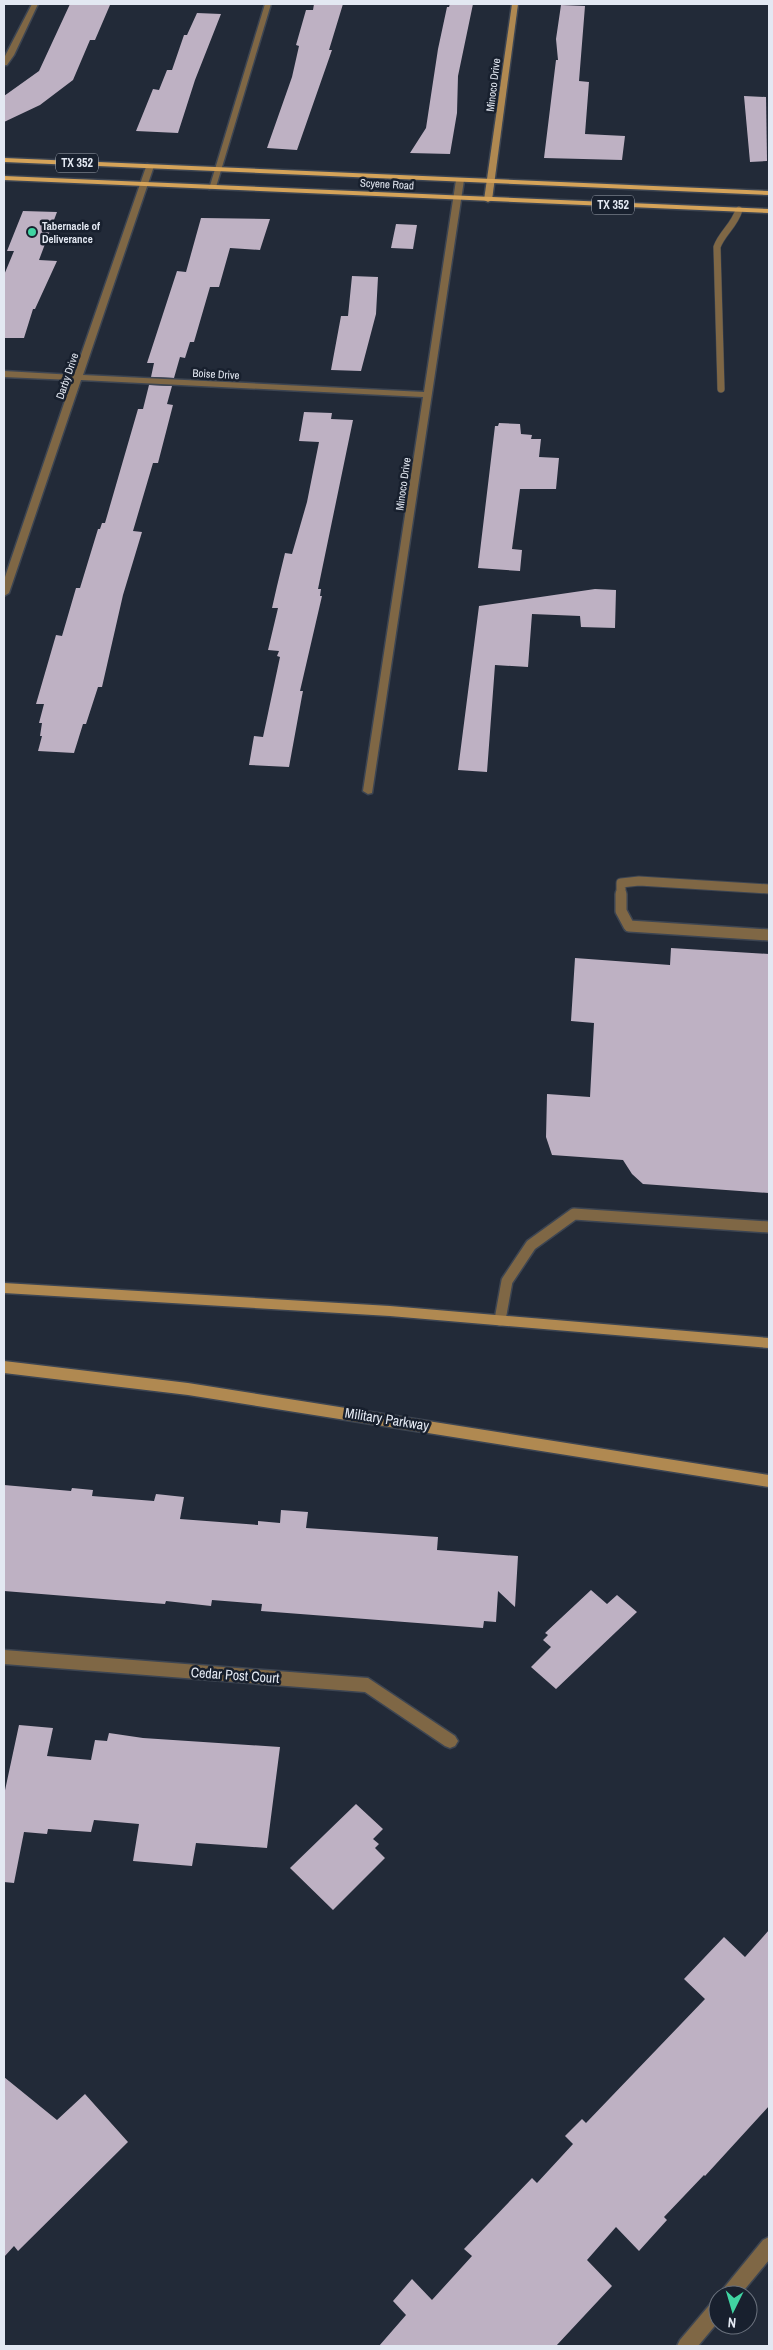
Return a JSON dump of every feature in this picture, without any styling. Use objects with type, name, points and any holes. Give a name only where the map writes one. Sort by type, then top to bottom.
[{"type":"main road","name":"Minoco Drive","points":[[488,200],[515,4]]},
{"type":"main road","name":"Scyene Road","points":[[4,160],[769,193]]},
{"type":"main road","name":"Scyene Road","points":[[4,178],[769,211]]},
{"type":"main road","points":[[4,1288],[500,1320],[769,1343]]},
{"type":"main road","name":"Military Parkway","points":[[4,1367],[197,1390],[769,1481]]},
{"type":"street","points":[[4,63],[10,55],[35,4]]},
{"type":"street","points":[[212,188],[268,4]]},
{"type":"street","name":"Darby Drive","points":[[4,593],[150,166]]},
{"type":"street","name":"Minoco Drive","points":[[368,791],[460,180]]},
{"type":"street","name":"Boise Drive","points":[[4,374],[427,395]]},
{"type":"street","name":"Cedar Post Court","points":[[4,1657],[368,1685],[450,1741]]},
{"type":"street","points":[[737,2285],[769,2246]]},
{"type":"street","points":[[686,2346],[708,2320]]},
{"type":"lane","points":[[721,389],[717,247],[719,241],[735,222],[739,210]]},
{"type":"lane","points":[[769,889],[639,881],[621,883],[621,911],[629,926],[769,935]]},
{"type":"lane","points":[[500,1320],[507,1281],[530,1245],[574,1214],[769,1228]]},
{"type":"building","points":[[70,4],[110,5],[95,40],[90,40],[73,80],[40,105],[4,122],[4,96],[39,71]]},
{"type":"building","points":[[314,4],[343,4],[329,50],[332,50],[297,150],[267,148],[292,77],[299,46],[296,45],[306,10],[313,10]]},
{"type":"building","points":[[450,4],[473,4],[458,76],[457,113],[450,154],[410,153],[426,128],[438,49],[447,7]]},
{"type":"building","points":[[561,5],[585,6],[579,81],[589,82],[585,134],[625,136],[622,160],[544,158],[556,60],[558,60],[556,39]]},
{"type":"building","points":[[197,13],[221,14],[195,80],[178,133],[136,131],[153,89],[159,90],[167,70],[172,70],[184,35],[187,35]]},
{"type":"building","points":[[744,96],[766,97],[767,161],[750,162]]},
{"type":"building","points":[[23,211],[57,212],[39,260],[57,261],[35,309],[33,309],[24,338],[4,338],[4,275],[14,251],[7,251]]},
{"type":"building","points":[[201,218],[270,219],[260,250],[230,248],[219,287],[210,287],[194,342],[190,342],[185,358],[180,357],[174,378],[151,377],[154,363],[147,363],[177,271],[186,272]]},
{"type":"building","points":[[396,224],[417,225],[413,249],[391,248]]},
{"type":"building","points":[[352,276],[378,277],[376,314],[361,371],[331,370],[341,316],[348,316]]},
{"type":"building","points":[[149,385],[172,386],[167,404],[173,405],[158,463],[153,463],[133,531],[142,532],[123,595],[102,687],[98,687],[74,753],[38,751],[42,736],[40,736],[42,723],[39,723],[44,704],[36,704],[56,635],[62,636],[76,588],[80,588],[98,529],[100,529],[102,523],[105,523],[138,409],[143,409]]},
{"type":"building","points":[[304,412],[332,413],[331,419],[353,420],[318,589],[321,589],[320,596],[322,596],[300,691],[303,691],[289,767],[249,765],[254,736],[263,737],[280,657],[277,656],[279,651],[268,650],[278,608],[272,608],[285,553],[292,554],[307,502],[319,442],[299,441]]},
{"type":"building","points":[[499,423],[520,424],[521,434],[532,435],[531,439],[541,439],[539,457],[559,458],[556,489],[520,489],[512,549],[522,550],[520,571],[478,568],[495,426],[498,426]]},
{"type":"building","points":[[595,589],[616,590],[615,628],[581,627],[580,616],[532,614],[528,667],[495,665],[487,772],[458,770],[479,606]]},
{"type":"building","points":[[671,948],[769,954],[769,1193],[643,1184],[632,1174],[623,1160],[552,1155],[546,1137],[547,1094],[590,1097],[594,1023],[571,1021],[575,958],[670,965]]},
{"type":"building","points":[[4,1485],[71,1491],[72,1488],[93,1490],[92,1496],[154,1501],[156,1494],[184,1497],[180,1519],[258,1525],[258,1521],[280,1523],[281,1510],[308,1512],[306,1528],[438,1537],[437,1550],[518,1556],[515,1607],[498,1591],[496,1622],[484,1621],[483,1628],[261,1611],[262,1604],[212,1600],[211,1606],[166,1601],[165,1604],[4,1591]]},
{"type":"building","points":[[591,1590],[607,1604],[617,1595],[637,1612],[556,1689],[531,1667],[551,1647],[543,1640],[548,1635],[545,1633]]},
{"type":"building","points":[[19,1725],[53,1728],[47,1756],[91,1760],[95,1740],[107,1741],[109,1733],[143,1738],[280,1747],[267,1848],[196,1843],[192,1866],[133,1861],[139,1824],[94,1820],[91,1832],[48,1829],[47,1834],[24,1832],[14,1883],[4,1882],[4,1795]]},
{"type":"building","points":[[356,1804],[383,1829],[373,1839],[379,1844],[375,1848],[385,1858],[333,1910],[290,1868]]},
{"type":"building","points":[[769,1930],[769,2106],[705,2176],[664,2217],[667,2220],[639,2251],[616,2227],[587,2260],[612,2286],[556,2346],[379,2346],[406,2315],[393,2301],[412,2279],[432,2300],[472,2256],[464,2249],[532,2178],[537,2183],[573,2144],[565,2136],[582,2119],[586,2123],[705,1999],[684,1979],[724,1937],[745,1957]]},
{"type":"building","points":[[4,2077],[57,2120],[85,2094],[128,2142],[18,2251],[14,2246],[4,2257]]},
{"type":"place","name":"Tabernacle of Deliverance","points":[[32,232]]}]
